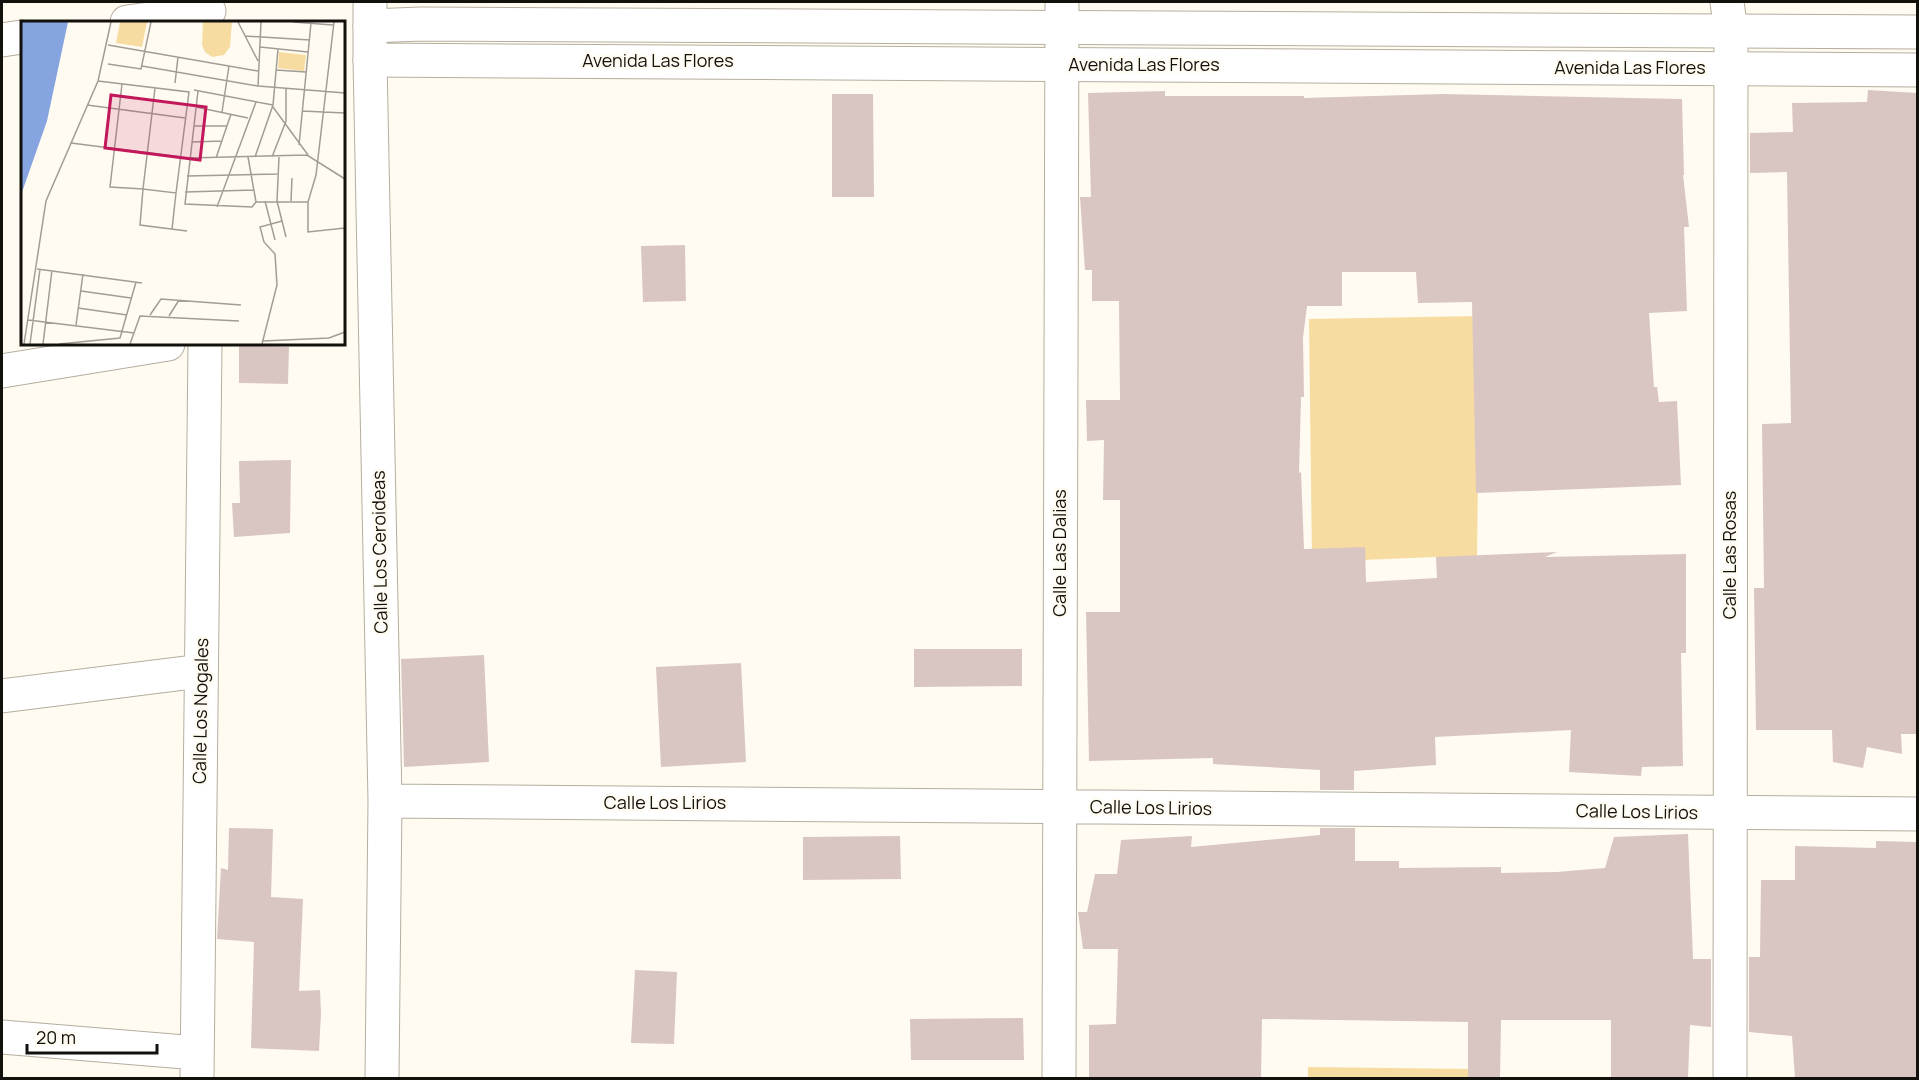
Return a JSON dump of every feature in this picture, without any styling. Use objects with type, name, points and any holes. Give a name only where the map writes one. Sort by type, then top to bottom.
[{"type":"street","points":[[135,21],[209,12]]},
{"type":"street","name":"Avenida Las Flores","points":[[370,14],[421,24],[1062,15],[1729,16],[1917,32]]},
{"type":"street","name":"Calle Los Ceroideas","points":[[370,14],[385,801],[382,1078]]},
{"type":"street","name":"Calle Las Dalias","points":[[1059,1078],[1062,15]]},
{"type":"street","name":"Calle Las Rosas","points":[[1729,16],[1730,1078]]},
{"type":"street","points":[[2,40],[21,37]]},
{"type":"street","name":"Avenida Las Flores","points":[[370,60],[1917,70]]},
{"type":"street","points":[[2,371],[162,345]]},
{"type":"street","name":"Calle Los Nogales","points":[[197,1066],[205,345]]},
{"type":"street","points":[[2,696],[201,671]]},
{"type":"street","name":"Calle Los Lirios","points":[[385,801],[1917,814]]},
{"type":"street","points":[[2,1037],[197,1066]]},
{"type":"shaded area","points":[[1480,316],[1477,558],[1436,557],[1312,562],[1309,319]]},
{"type":"shaded area","points":[[1308,1067],[1468,1069],[1468,1078],[1308,1078]]},
{"type":"building","points":[[1868,90],[1917,93],[1917,734],[1901,734],[1902,754],[1867,747],[1863,768],[1833,762],[1832,730],[1756,730],[1754,588],[1764,588],[1762,424],[1791,423],[1787,172],[1750,173],[1750,133],[1793,132],[1792,103],[1867,102]]},
{"type":"building","points":[[1165,91],[1165,96],[1304,96],[1304,98],[1443,94],[1682,99],[1683,175],[1689,227],[1684,227],[1687,311],[1649,313],[1654,387],[1657,387],[1659,402],[1677,401],[1681,485],[1476,493],[1472,302],[1418,303],[1416,272],[1342,272],[1342,306],[1307,306],[1303,338],[1304,397],[1301,397],[1299,473],[1301,472],[1304,549],[1365,547],[1366,582],[1437,578],[1436,557],[1557,552],[1545,557],[1686,554],[1686,653],[1681,653],[1683,766],[1642,767],[1641,776],[1569,772],[1571,730],[1435,737],[1436,765],[1354,771],[1354,790],[1320,790],[1320,770],[1213,764],[1213,758],[1089,761],[1086,612],[1120,612],[1120,500],[1103,500],[1104,440],[1087,441],[1086,400],[1120,400],[1119,301],[1092,301],[1092,270],[1085,270],[1080,197],[1091,197],[1088,93]]},
{"type":"building","points":[[832,94],[873,94],[874,197],[832,197]]},
{"type":"building","points":[[685,245],[686,301],[643,302],[641,246]]},
{"type":"building","points":[[239,345],[289,347],[288,384],[239,383]]},
{"type":"building","points":[[291,460],[290,533],[234,537],[232,503],[240,503],[239,461]]},
{"type":"building","points":[[914,649],[1022,649],[1022,686],[914,687]]},
{"type":"building","points":[[484,655],[489,762],[404,767],[401,659]]},
{"type":"building","points":[[741,663],[746,762],[661,767],[656,667]]},
{"type":"building","points":[[229,828],[273,829],[271,897],[303,899],[299,991],[320,990],[319,1051],[251,1048],[254,942],[217,939],[221,868],[228,870]]},
{"type":"building","points":[[1320,828],[1355,828],[1355,861],[1399,861],[1399,868],[1501,867],[1501,873],[1605,868],[1614,837],[1688,834],[1693,959],[1711,959],[1711,1027],[1690,1025],[1688,1078],[1611,1078],[1611,1020],[1501,1020],[1500,1078],[1468,1078],[1468,1022],[1262,1019],[1261,1078],[1089,1078],[1089,1025],[1116,1024],[1118,949],[1083,949],[1078,912],[1087,912],[1095,874],[1117,874],[1121,840],[1192,836],[1191,847],[1320,835]]},
{"type":"building","points":[[900,836],[901,879],[803,880],[803,837]]},
{"type":"building","points":[[1876,841],[1917,842],[1917,1078],[1795,1078],[1792,1036],[1749,1032],[1749,957],[1760,957],[1761,880],[1795,880],[1795,846],[1876,848]]},
{"type":"building","points":[[635,970],[677,972],[674,1044],[631,1043]]},
{"type":"building","points":[[1023,1018],[1024,1060],[911,1060],[910,1019]]}]
